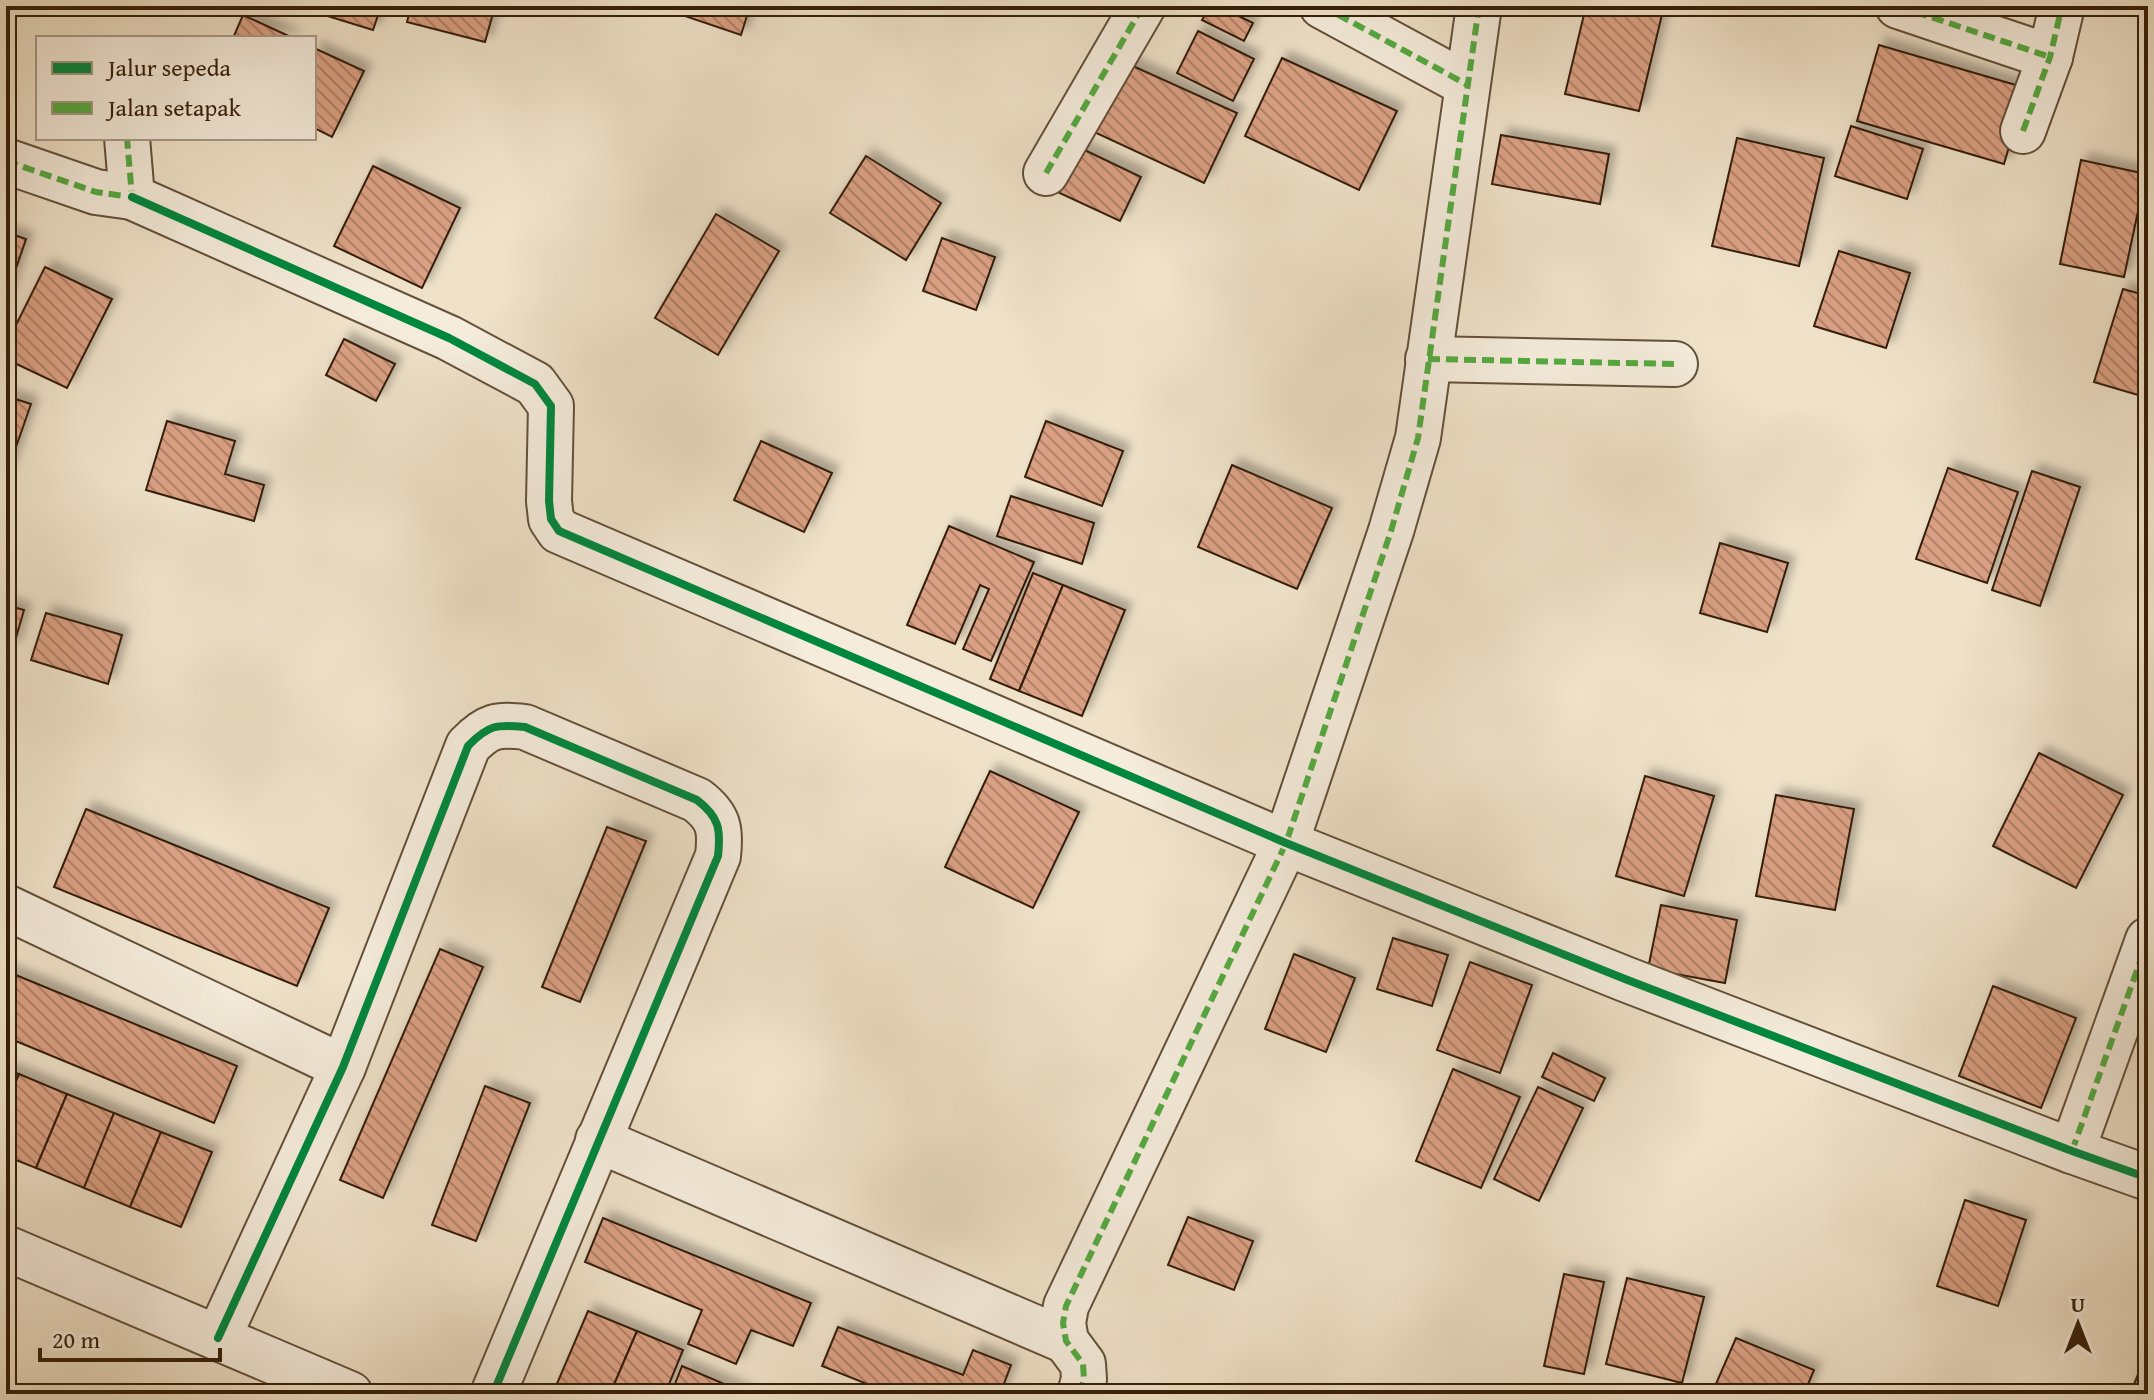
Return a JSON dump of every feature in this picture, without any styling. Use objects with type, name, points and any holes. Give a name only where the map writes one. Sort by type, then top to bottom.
[{"type":"street","points":[[1046,173],[1143,6]]},
{"type":"street","points":[[1322,6],[1466,84]]},
{"type":"street","points":[[1080,1394],[1084,1379],[1083,1364],[1066,1341],[1063,1323],[1066,1306],[1286,843],[1391,531],[1418,438],[1479,6]]},
{"type":"street","points":[[1898,6],[2050,57]]},
{"type":"street","points":[[2023,131],[2050,57],[2062,6]]},
{"type":"street","points":[[127,140],[132,197]]},
{"type":"street","points":[[6,161],[96,192],[132,197],[449,338],[535,384],[551,406],[549,501],[551,519],[559,531],[1286,843],[1610,973],[2148,1178]]},
{"type":"street","points":[[1428,359],[1675,364]]},
{"type":"street","points":[[218,1338],[343,1067],[468,746],[478,735],[498,725],[525,727],[697,800],[712,812],[718,827],[718,856],[493,1394]]},
{"type":"street","points":[[6,907],[343,1067]]},
{"type":"street","points":[[2072,1151],[2148,940]]},
{"type":"street","points":[[598,1140],[1066,1341]]},
{"type":"street","points":[[6,1248],[350,1394]]},
{"type":"building","points":[[295,6],[381,6],[373,30]]},
{"type":"building","points":[[411,6],[495,6],[485,42],[407,22]]},
{"type":"building","points":[[672,6],[750,6],[741,35],[670,11]]},
{"type":"building","points":[[1210,6],[1218,6],[1253,23],[1244,41],[1202,20]]},
{"type":"building","points":[[1586,6],[1664,6],[1639,111],[1565,94]]},
{"type":"building","points":[[243,15],[289,36],[234,36]]},
{"type":"building","points":[[1198,31],[1254,59],[1233,101],[1177,73]]},
{"type":"building","points":[[1879,45],[2026,88],[2004,164],[1857,121]]},
{"type":"building","points":[[316,49],[364,71],[332,137],[316,129]]},
{"type":"building","points":[[1282,58],[1397,111],[1359,190],[1245,136]]},
{"type":"building","points":[[1124,62],[1237,113],[1204,183],[1092,131]]},
{"type":"building","points":[[1851,126],[1923,149],[1907,199],[1835,176]]},
{"type":"building","points":[[1501,135],[1609,154],[1600,204],[1492,184]]},
{"type":"building","points":[[1737,138],[1824,158],[1799,266],[1712,246]]},
{"type":"building","points":[[1072,144],[1141,177],[1120,221],[1051,189]]},
{"type":"building","points":[[866,156],[941,203],[906,260],[830,213]]},
{"type":"building","points":[[2081,160],[2146,174],[2124,277],[2060,264]]},
{"type":"building","points":[[373,166],[460,208],[422,288],[334,246]]},
{"type":"building","points":[[716,214],[779,251],[718,355],[655,318]]},
{"type":"building","points":[[6,232],[26,239],[6,298]]},
{"type":"building","points":[[942,238],[995,257],[976,310],[923,291]]},
{"type":"building","points":[[1839,251],[1910,273],[1886,348],[1814,326]]},
{"type":"building","points":[[45,267],[112,299],[67,388],[6,359],[6,345]]},
{"type":"building","points":[[2123,289],[2148,296],[2148,398],[2094,382]]},
{"type":"building","points":[[344,339],[395,364],[376,401],[326,375]]},
{"type":"building","points":[[6,396],[31,404],[7,473],[6,472]]},
{"type":"building","points":[[167,421],[235,441],[225,474],[264,485],[254,521],[146,490]]},
{"type":"building","points":[[1046,421],[1123,451],[1102,506],[1025,477]]},
{"type":"building","points":[[761,441],[832,473],[804,532],[734,500]]},
{"type":"building","points":[[1232,465],[1332,508],[1297,589],[1198,547]]},
{"type":"building","points":[[1948,468],[2018,492],[1987,583],[1916,559]]},
{"type":"building","points":[[2032,471],[2080,487],[2040,606],[1992,590]]},
{"type":"building","points":[[1011,496],[1094,523],[1082,564],[997,536]]},
{"type":"building","points":[[949,526],[1034,562],[991,661],[963,649],[989,589],[980,585],[955,644],[907,625]]},
{"type":"building","points":[[1720,543],[1788,563],[1767,632],[1700,613]]},
{"type":"building","points":[[1033,573],[1063,585],[1019,691],[990,679]]},
{"type":"building","points":[[1063,585],[1125,610],[1082,716],[1019,691]]},
{"type":"building","points":[[6,605],[24,610],[13,648],[6,646]]},
{"type":"building","points":[[46,613],[122,635],[108,684],[31,660]]},
{"type":"building","points":[[2039,753],[2123,795],[2076,888],[1993,846]]},
{"type":"building","points":[[990,771],[1079,812],[1033,908],[945,867]]},
{"type":"building","points":[[1645,776],[1714,796],[1684,896],[1616,876]]},
{"type":"building","points":[[1776,795],[1854,809],[1835,910],[1756,896]]},
{"type":"building","points":[[86,809],[329,908],[297,986],[54,887]]},
{"type":"building","points":[[607,827],[646,841],[580,1002],[542,987]]},
{"type":"building","points":[[1661,905],[1737,920],[1725,983],[1648,969]]},
{"type":"building","points":[[1393,938],[1448,955],[1432,1006],[1377,989]]},
{"type":"building","points":[[440,949],[483,967],[383,1198],[340,1180]]},
{"type":"building","points":[[1294,954],[1355,978],[1326,1052],[1265,1029]]},
{"type":"building","points":[[1470,962],[1532,985],[1500,1073],[1437,1050]]},
{"type":"building","points":[[6,971],[237,1066],[214,1123],[6,1037]]},
{"type":"building","points":[[1993,986],[2076,1018],[2041,1108],[1959,1076]]},
{"type":"building","points":[[1553,1053],[1605,1078],[1594,1101],[1542,1077]]},
{"type":"building","points":[[6,1069],[19,1074],[6,1107]]},
{"type":"building","points":[[1453,1069],[1520,1097],[1481,1188],[1416,1161]]},
{"type":"building","points":[[19,1074],[67,1094],[36,1168],[6,1156],[6,1107]]},
{"type":"building","points":[[485,1086],[530,1103],[476,1241],[432,1225]]},
{"type":"building","points":[[1538,1087],[1583,1108],[1539,1201],[1494,1179]]},
{"type":"building","points":[[67,1094],[114,1113],[84,1188],[36,1168]]},
{"type":"building","points":[[114,1113],[161,1132],[130,1207],[84,1188]]},
{"type":"building","points":[[161,1132],[212,1152],[181,1227],[130,1207]]},
{"type":"building","points":[[1965,1200],[2026,1220],[1998,1306],[1937,1286]]},
{"type":"building","points":[[1188,1217],[1253,1241],[1234,1290],[1168,1265]]},
{"type":"building","points":[[603,1218],[811,1303],[793,1346],[751,1330],[736,1364],[688,1344],[702,1310],[585,1262]]},
{"type":"building","points":[[1564,1274],[1604,1282],[1584,1374],[1544,1366]]},
{"type":"building","points":[[1627,1278],[1704,1297],[1682,1383],[1606,1364]]},
{"type":"building","points":[[588,1311],[637,1331],[610,1394],[576,1394],[556,1386]]},
{"type":"building","points":[[838,1327],[963,1375],[973,1350],[1011,1365],[1000,1394],[892,1394],[822,1366]]},
{"type":"building","points":[[637,1331],[683,1350],[665,1394],[610,1394]]},
{"type":"building","points":[[1736,1338],[1814,1370],[1804,1394],[1712,1393]]},
{"type":"building","points":[[2148,1350],[2148,1394],[2130,1394]]},
{"type":"building","points":[[682,1366],[729,1386],[726,1394],[671,1394]]},
{"type":"building","points":[[729,1386],[749,1394],[726,1394]]},
{"type":"marked path","points":[[1046,173],[1143,6]]},
{"type":"marked path","points":[[1322,6],[1466,84]]},
{"type":"marked path","points":[[1080,1394],[1084,1379],[1083,1364],[1066,1341],[1063,1323],[1066,1306],[1286,843],[1391,531],[1418,438],[1479,6]]},
{"type":"marked path","points":[[1898,6],[2050,57]]},
{"type":"marked path","points":[[2023,131],[2050,57],[2062,6]]},
{"type":"marked path","points":[[6,161],[96,192],[132,197],[127,140]]},
{"type":"marked path","points":[[1428,359],[1675,364]]},
{"type":"marked path","points":[[2072,1151],[2148,940]]},
{"type":"cycle path","points":[[132,197],[449,338],[535,384],[551,406],[549,501],[551,519],[559,531],[1286,843],[1625,979],[2148,1178]]},
{"type":"cycle path","points":[[218,1338],[343,1067],[468,746],[481,734],[494,728],[525,727],[697,800],[717,824],[719,847],[718,856],[493,1394]]}]
